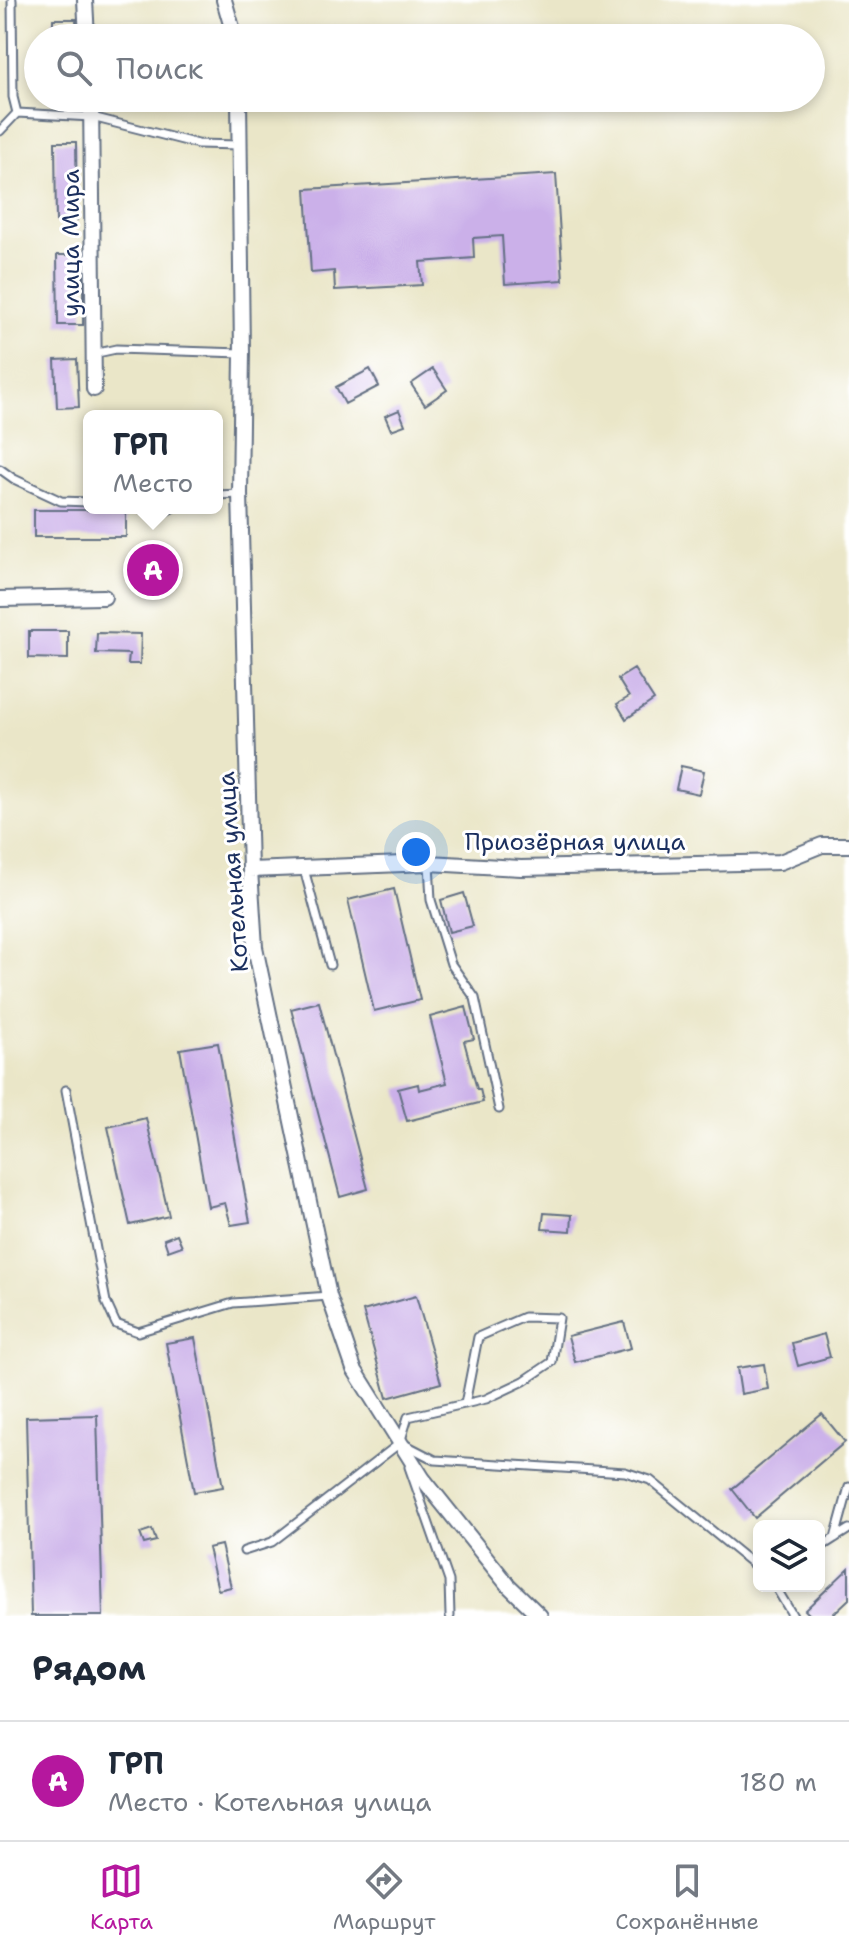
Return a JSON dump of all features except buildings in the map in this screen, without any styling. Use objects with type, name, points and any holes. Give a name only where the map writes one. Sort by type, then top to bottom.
[{"type":"street","points":[[85,0],[86,24]]},
{"type":"street","points":[[224,0],[231,24]]},
{"type":"street","name":"улица Мира","points":[[92,112],[94,389]]},
{"type":"street","name":"Котельная улица","points":[[239,112],[240,494],[250,870],[255,947],[329,1296],[354,1369],[423,1479],[499,1574],[540,1616]]},
{"type":"street","points":[[0,599],[104,597]]},
{"type":"street","name":"Приозёрная улица","points":[[250,870],[429,863],[521,868],[780,862],[822,845],[849,845]]},
{"type":"lane","points":[[12,0],[13,97],[17,113]]},
{"type":"lane","points":[[0,131],[17,113],[92,117],[198,144],[239,145]]},
{"type":"lane","points":[[93,354],[116,349],[242,353]]},
{"type":"lane","points":[[0,469],[61,501],[83,502]]},
{"type":"lane","points":[[0,479],[14,479]]},
{"type":"lane","points":[[223,495],[240,494]]},
{"type":"lane","points":[[429,863],[431,900],[451,964],[475,998],[499,1109]]},
{"type":"lane","points":[[304,869],[330,965]]},
{"type":"lane","points":[[66,1090],[106,1302],[116,1324],[138,1332],[233,1303],[329,1296]]},
{"type":"lane","points":[[244,1551],[272,1542],[400,1443],[408,1417],[465,1404],[486,1399],[524,1381],[552,1362],[559,1318],[524,1317],[478,1337],[465,1404]]},
{"type":"lane","points":[[400,1443],[435,1460],[625,1472],[650,1480],[753,1564]]},
{"type":"lane","points":[[400,1443],[449,1581],[450,1616]]},
{"type":"lane","points":[[835,1538],[849,1487]]},
{"type":"lane","points":[[825,1544],[849,1529]]},
{"type":"lane","points":[[779,1592],[793,1616]]},
{"type":"place","name":"ГРП","points":[[153,570]]}]
